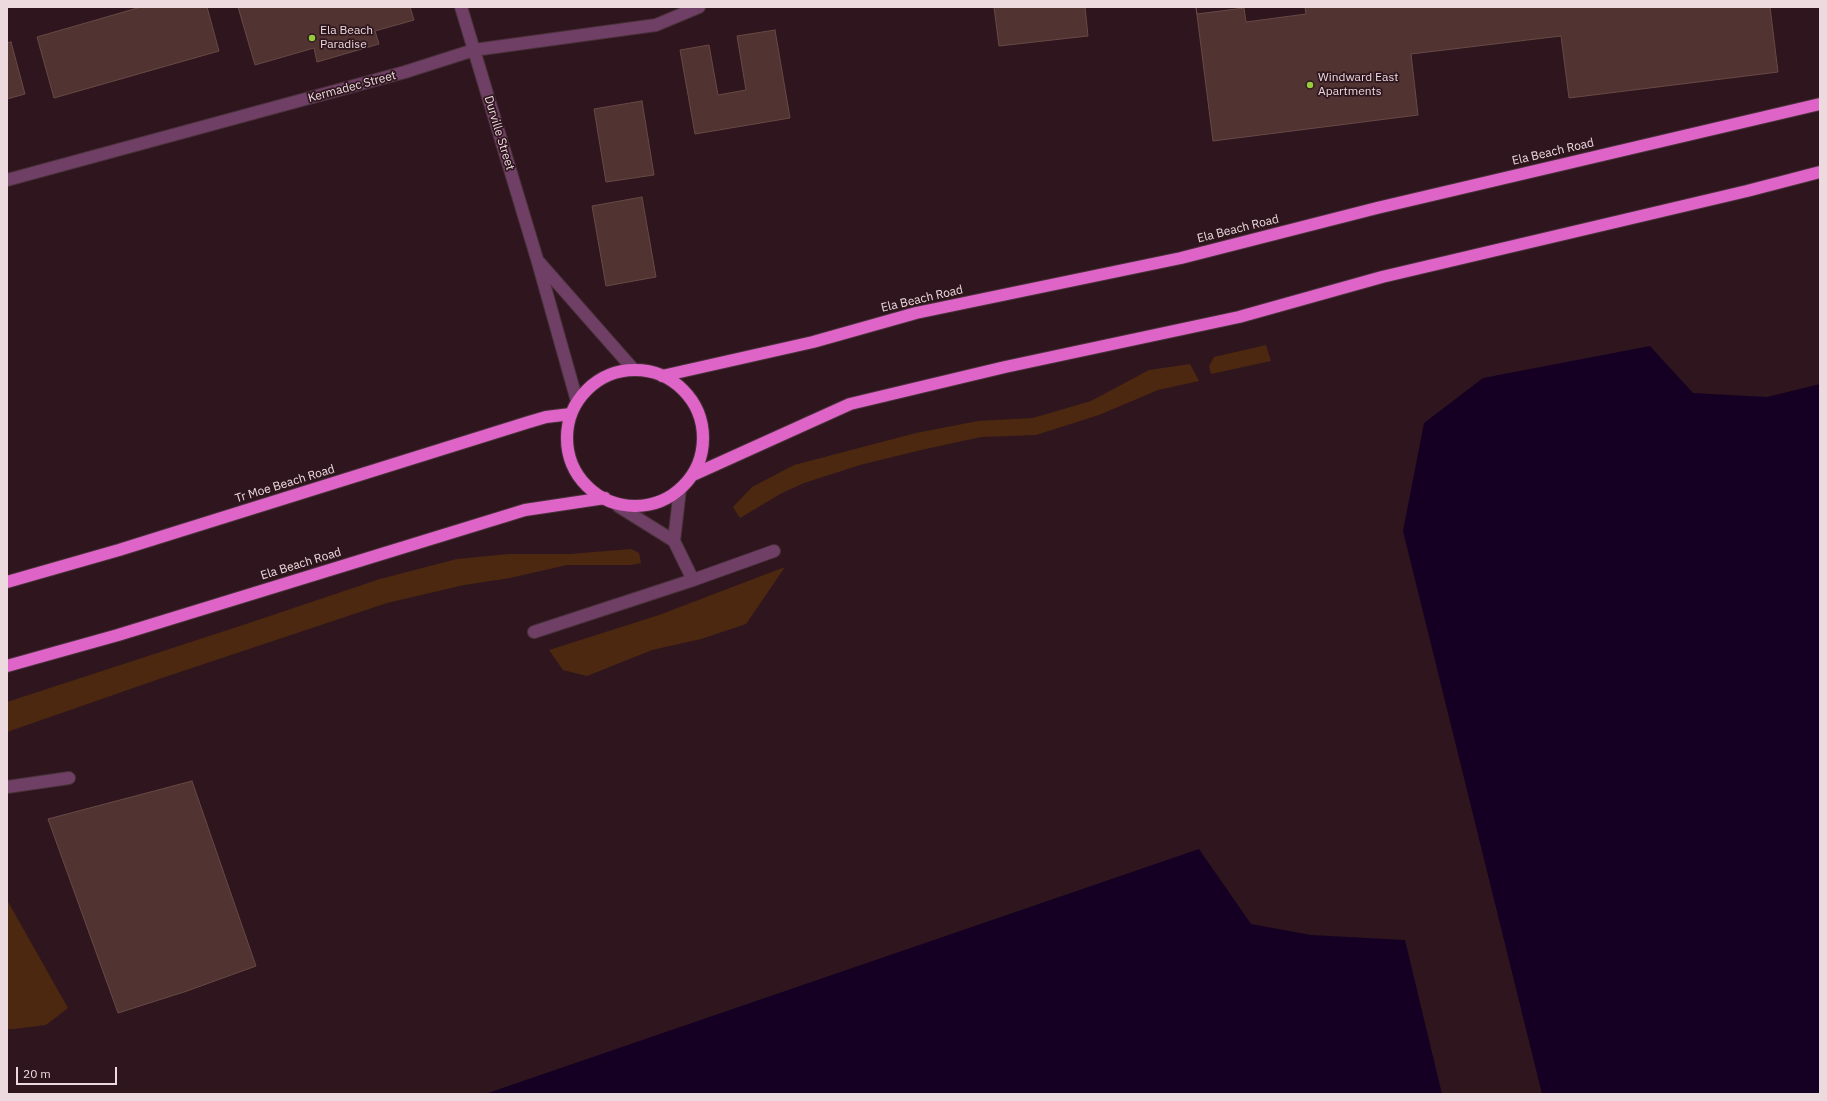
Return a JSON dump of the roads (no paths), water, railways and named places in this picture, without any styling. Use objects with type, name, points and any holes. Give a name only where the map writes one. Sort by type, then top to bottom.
[{"type":"highway","name":"Ela Beach Road","points":[[662,376],[813,342],[916,313],[1181,258],[1377,208],[1820,104]]},
{"type":"highway","points":[[695,474],[702,448],[702,430],[698,413],[690,397],[677,385],[662,376],[648,372],[634,370],[617,372],[602,379],[588,389],[577,401],[571,414],[567,434],[569,453],[576,472],[588,487],[618,506],[656,505],[680,490],[695,474],[850,404],[1005,367],[1239,317],[1382,277],[1747,192],[1820,172]]},
{"type":"highway","name":"Tr Moe Beach Road","points":[[7,582],[119,550],[529,422],[546,417],[571,414]]},
{"type":"highway","name":"Ela Beach Road","points":[[7,666],[118,635],[525,510],[605,498]]},
{"type":"street","name":"Durville Street","points":[[461,7],[537,259],[577,401]]},
{"type":"street","name":"Kermadec Street","points":[[7,180],[406,72],[474,50],[656,25],[699,7]]},
{"type":"street","points":[[537,259],[634,370]]},
{"type":"street","points":[[680,490],[674,540],[693,580]]},
{"type":"street","points":[[618,506],[674,540]]},
{"type":"street","points":[[534,632],[693,580],[774,551]]},
{"type":"street","points":[[7,787],[69,778]]},
{"type":"place","name":"Ela Beach Paradise","points":[[312,38]]},
{"type":"place","name":"Windward East Apartments","points":[[1310,85]]}]
